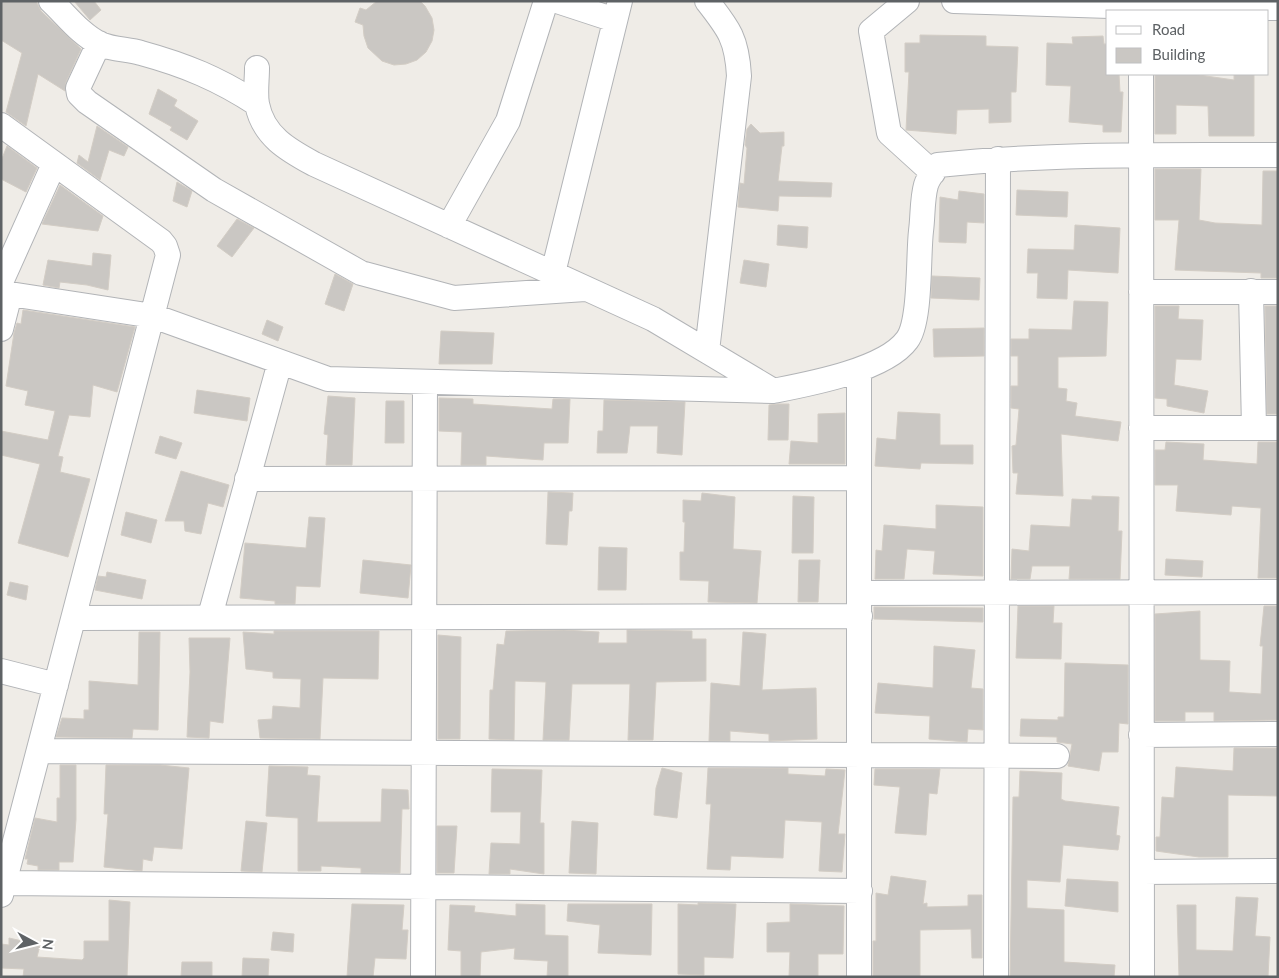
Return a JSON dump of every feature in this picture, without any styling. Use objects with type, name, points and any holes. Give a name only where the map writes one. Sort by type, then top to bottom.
[{"type":"street","points":[[51,1],[83,32],[99,44],[138,52],[188,67],[226,83],[257,104]]},
{"type":"street","points":[[449,226],[508,121],[546,1]]},
{"type":"street","points":[[553,273],[618,11],[558,1]]},
{"type":"street","points":[[707,1],[729,28],[737,51],[739,76],[707,351]]},
{"type":"street","points":[[907,1],[870,31],[888,134],[933,174]]},
{"type":"street","points":[[954,1],[1278,8]]},
{"type":"street","points":[[99,44],[78,88],[79,94],[88,102],[214,190],[360,273],[454,298],[587,288]]},
{"type":"street","points":[[256,68],[257,104],[266,126],[283,147],[314,164],[654,318],[773,391]]},
{"type":"street","points":[[1141,75],[1142,977]]},
{"type":"street","points":[[1,125],[165,246],[168,255],[3,889],[424,887],[860,891]]},
{"type":"street","points":[[4,289],[153,316],[328,379],[773,391],[812,384],[858,370],[889,355],[908,340],[916,312],[919,250],[926,184],[938,165],[998,159],[1141,155],[1278,156]]},
{"type":"street","points":[[996,977],[998,159]]},
{"type":"street","points":[[1,329],[4,289],[54,164]]},
{"type":"street","points":[[1141,292],[1278,292]]},
{"type":"street","points":[[1251,292],[1254,428]]},
{"type":"street","points":[[210,616],[280,362]]},
{"type":"street","points":[[858,370],[860,593],[859,977]]},
{"type":"street","points":[[423,977],[426,382]]},
{"type":"street","points":[[1141,428],[1278,428]]},
{"type":"street","points":[[247,479],[859,478]]},
{"type":"street","points":[[860,593],[1278,592]]},
{"type":"street","points":[[74,618],[210,616],[860,616]]},
{"type":"street","points":[[1,670],[56,685]]},
{"type":"street","points":[[1141,735],[1278,734]]},
{"type":"street","points":[[39,750],[1057,756]]},
{"type":"street","points":[[1142,872],[1278,871]]},
{"type":"building","points":[[1,1],[36,1],[41,11],[81,49],[66,82],[65,91],[38,74],[26,126],[6,112],[22,53],[1,40]]},
{"type":"building","points":[[74,1],[94,1],[101,10],[90,20]]},
{"type":"building","points":[[377,1],[420,1],[425,6],[432,18],[434,30],[432,41],[426,52],[417,60],[406,64],[394,65],[382,61],[368,48],[363,25],[355,22],[360,8],[366,10]]},
{"type":"building","points":[[920,35],[986,36],[986,46],[1018,47],[1016,92],[1011,92],[1011,122],[989,123],[989,109],[957,110],[956,134],[906,130],[909,72],[905,72],[905,43],[920,43]]},
{"type":"building","points":[[1103,36],[1104,44],[1106,44],[1106,75],[1119,75],[1120,92],[1123,92],[1121,132],[1103,132],[1103,125],[1069,122],[1071,86],[1046,85],[1047,43],[1073,44],[1072,37]]},
{"type":"building","points":[[1155,75],[1199,75],[1234,80],[1234,75],[1254,75],[1254,136],[1209,136],[1208,106],[1176,105],[1176,134],[1155,134]]},
{"type":"building","points":[[158,89],[177,100],[174,106],[198,121],[187,140],[170,130],[172,127],[149,114]]},
{"type":"building","points":[[751,124],[760,133],[784,132],[784,146],[782,146],[778,181],[832,183],[831,197],[779,196],[778,211],[738,207],[740,183],[744,184],[747,129]]},
{"type":"building","points":[[97,126],[128,147],[124,156],[109,150],[100,180],[77,163],[79,155],[88,162]]},
{"type":"building","points":[[7,146],[37,168],[26,192],[1,179],[1,161]]},
{"type":"building","points":[[1155,169],[1201,169],[1199,220],[1215,223],[1262,225],[1263,171],[1278,171],[1278,278],[1261,278],[1261,273],[1175,270],[1179,220],[1155,220]]},
{"type":"building","points":[[177,182],[192,191],[187,207],[173,201]]},
{"type":"building","points":[[60,185],[103,216],[98,231],[42,224]]},
{"type":"building","points":[[1017,190],[1068,192],[1067,217],[1016,215]]},
{"type":"building","points":[[959,191],[984,194],[984,223],[967,222],[966,243],[939,242],[940,197],[958,200]]},
{"type":"building","points":[[237,219],[254,228],[232,257],[217,246]]},
{"type":"building","points":[[778,225],[808,227],[807,248],[777,245]]},
{"type":"building","points":[[1075,225],[1120,228],[1118,273],[1068,270],[1067,299],[1037,298],[1038,273],[1027,273],[1028,249],[1074,250]]},
{"type":"building","points":[[93,253],[111,255],[108,290],[60,282],[59,288],[43,285],[48,260],[92,266]]},
{"type":"building","points":[[744,260],[769,264],[766,287],[740,283]]},
{"type":"building","points":[[335,274],[353,284],[344,311],[325,304]]},
{"type":"building","points":[[932,276],[980,278],[979,300],[931,298]]},
{"type":"building","points":[[1074,301],[1108,302],[1106,356],[1058,357],[1058,388],[1067,389],[1066,401],[1077,403],[1075,416],[1121,422],[1118,441],[1061,434],[1063,496],[1016,494],[1018,473],[1013,473],[1012,446],[1016,445],[1019,409],[1011,408],[1011,386],[1018,386],[1018,356],[1011,356],[1011,339],[1029,339],[1029,329],[1072,330]]},
{"type":"building","points":[[1155,306],[1179,306],[1178,319],[1203,320],[1201,360],[1176,359],[1174,385],[1208,391],[1204,413],[1167,406],[1167,399],[1155,398]]},
{"type":"building","points":[[1265,306],[1278,306],[1278,414],[1267,414]]},
{"type":"building","points":[[23,310],[135,327],[117,392],[93,385],[90,417],[69,415],[58,456],[63,457],[60,472],[90,479],[68,557],[18,543],[40,464],[1,455],[1,431],[48,440],[55,411],[25,405],[28,391],[6,386],[14,333],[17,323],[21,324]]},
{"type":"building","points":[[267,320],[283,327],[278,341],[262,334]]},
{"type":"building","points":[[984,328],[984,356],[934,357],[933,329]]},
{"type":"building","points":[[441,331],[494,333],[492,364],[439,364]]},
{"type":"building","points":[[197,390],[250,398],[247,421],[194,413]]},
{"type":"building","points":[[328,396],[355,398],[352,465],[326,465],[328,435],[324,434]]},
{"type":"building","points":[[439,398],[473,399],[473,404],[552,409],[553,399],[570,399],[568,443],[544,443],[543,460],[486,456],[486,465],[461,465],[462,432],[439,431]]},
{"type":"building","points":[[604,400],[685,402],[682,455],[657,453],[658,426],[630,426],[627,453],[597,453],[598,431],[603,431]]},
{"type":"building","points":[[386,401],[404,401],[404,443],[385,443]]},
{"type":"building","points":[[789,404],[788,440],[768,440],[769,405]]},
{"type":"building","points":[[898,412],[940,414],[940,445],[973,445],[973,464],[921,463],[920,469],[875,466],[877,438],[896,440]]},
{"type":"building","points":[[845,413],[845,464],[789,464],[791,441],[818,443],[818,414]]},
{"type":"building","points":[[160,436],[182,443],[176,459],[155,453]]},
{"type":"building","points":[[1166,442],[1204,444],[1203,460],[1257,464],[1258,442],[1278,442],[1278,578],[1258,578],[1261,508],[1232,506],[1231,515],[1176,511],[1178,485],[1155,485],[1155,450],[1165,450]]},
{"type":"building","points":[[181,471],[229,485],[223,507],[208,503],[201,534],[185,531],[184,521],[165,521]]},
{"type":"building","points":[[548,492],[573,493],[572,511],[569,511],[567,545],[546,544]]},
{"type":"building","points":[[702,493],[735,497],[733,549],[761,551],[757,603],[708,602],[709,581],[680,580],[680,552],[684,552],[685,522],[683,522],[683,500],[701,501]]},
{"type":"building","points":[[793,496],[814,497],[813,553],[792,553]]},
{"type":"building","points":[[1092,496],[1119,497],[1118,531],[1122,531],[1120,579],[1069,579],[1070,566],[1032,566],[1030,579],[1011,579],[1012,549],[1029,551],[1031,525],[1070,527],[1072,499],[1092,500]]},
{"type":"building","points":[[936,505],[983,507],[983,576],[933,574],[935,551],[907,549],[904,579],[875,579],[876,550],[882,551],[884,525],[936,529]]},
{"type":"building","points":[[126,512],[157,520],[151,543],[121,535]]},
{"type":"building","points":[[309,517],[325,518],[320,587],[296,586],[295,604],[275,604],[275,601],[240,598],[245,543],[306,548]]},
{"type":"building","points":[[599,547],[627,548],[626,590],[598,590]]},
{"type":"building","points":[[1166,559],[1203,561],[1202,577],[1165,575]]},
{"type":"building","points":[[363,560],[411,565],[408,598],[360,593]]},
{"type":"building","points":[[799,560],[820,560],[818,602],[798,602]]},
{"type":"building","points":[[107,572],[146,580],[142,599],[95,590],[98,576],[106,577]]},
{"type":"building","points":[[10,582],[28,586],[26,600],[7,595]]},
{"type":"building","points":[[1018,606],[1054,606],[1053,623],[1062,623],[1061,659],[1016,658]]},
{"type":"building","points":[[1264,606],[1278,606],[1278,720],[1214,721],[1214,712],[1185,712],[1185,721],[1155,721],[1155,614],[1200,611],[1200,660],[1230,661],[1229,692],[1261,694],[1263,646],[1260,646]]},
{"type":"building","points":[[874,607],[983,608],[983,622],[874,619]]},
{"type":"building","points":[[564,630],[599,632],[598,643],[627,643],[627,630],[692,631],[692,639],[706,639],[706,681],[656,682],[653,740],[628,740],[630,684],[572,684],[569,740],[543,740],[546,682],[515,681],[514,740],[489,739],[490,690],[493,690],[497,644],[504,645],[506,631]]},
{"type":"building","points":[[274,631],[379,631],[378,679],[323,678],[320,739],[260,738],[258,720],[272,719],[273,706],[300,708],[301,679],[273,678],[273,672],[246,669],[243,632],[274,634]]},
{"type":"building","points":[[139,632],[160,632],[158,730],[133,729],[132,738],[56,737],[62,718],[84,719],[84,710],[89,710],[89,681],[138,685]]},
{"type":"building","points":[[743,632],[766,634],[762,690],[816,688],[817,739],[769,741],[769,734],[730,731],[730,741],[709,741],[711,683],[740,686]]},
{"type":"building","points":[[438,635],[461,637],[460,739],[438,739]]},
{"type":"building","points":[[189,638],[230,638],[223,723],[210,721],[209,738],[187,737],[190,672]]},
{"type":"building","points":[[934,646],[975,650],[971,688],[983,689],[983,730],[968,729],[967,742],[929,739],[930,716],[875,713],[878,683],[933,688]]},
{"type":"building","points":[[1065,663],[1128,665],[1128,724],[1119,723],[1118,752],[1102,752],[1099,771],[1068,766],[1072,744],[1057,742],[1057,737],[1020,736],[1021,719],[1058,720],[1058,717],[1064,717]]},
{"type":"building","points":[[1234,748],[1278,748],[1278,796],[1228,795],[1228,857],[1199,857],[1156,851],[1156,837],[1160,837],[1162,797],[1174,798],[1176,767],[1233,771]]},
{"type":"building","points":[[60,765],[76,765],[76,819],[73,862],[59,862],[59,870],[38,870],[38,866],[27,864],[28,859],[25,859],[35,818],[57,822],[57,798],[60,798]]},
{"type":"building","points":[[106,765],[160,765],[189,768],[182,849],[154,847],[152,861],[143,859],[142,871],[104,867],[108,814],[104,814]]},
{"type":"building","points":[[269,766],[308,767],[307,775],[320,776],[317,822],[381,822],[382,789],[408,790],[409,809],[402,809],[400,873],[361,873],[361,868],[321,866],[321,871],[298,871],[298,818],[266,816]]},
{"type":"building","points":[[662,768],[682,773],[677,818],[654,815],[656,788]]},
{"type":"building","points":[[708,768],[788,768],[788,774],[825,776],[826,769],[845,770],[838,834],[845,834],[842,872],[819,871],[822,822],[785,820],[783,858],[731,856],[730,870],[707,869],[711,804],[706,804]]},
{"type":"building","points":[[492,769],[542,770],[540,823],[544,823],[544,874],[510,869],[510,874],[489,874],[491,843],[520,844],[521,812],[491,812]]},
{"type":"building","points":[[875,769],[940,769],[937,794],[929,793],[926,835],[895,833],[900,787],[874,785]]},
{"type":"building","points":[[1020,771],[1062,773],[1061,799],[1065,801],[1119,807],[1116,835],[1120,836],[1118,850],[1063,845],[1060,882],[1027,880],[1027,908],[1064,910],[1064,962],[1115,965],[1114,977],[1010,977],[1013,797],[1019,797]]},
{"type":"building","points":[[246,821],[267,823],[262,872],[241,871]]},
{"type":"building","points":[[572,821],[598,823],[596,874],[569,873]]},
{"type":"building","points":[[437,826],[457,826],[454,873],[437,873]]},
{"type":"building","points":[[891,876],[926,881],[923,904],[927,903],[927,907],[968,906],[968,895],[982,895],[982,958],[972,958],[971,929],[920,930],[920,977],[873,977],[873,941],[876,941],[876,893],[888,895]]},
{"type":"building","points":[[1067,879],[1118,882],[1118,912],[1065,906]]},
{"type":"building","points":[[1236,897],[1258,898],[1255,936],[1270,937],[1268,977],[1179,977],[1177,905],[1196,905],[1196,950],[1233,951]]},
{"type":"building","points":[[109,900],[130,902],[127,977],[23,977],[24,969],[1,968],[1,944],[9,945],[9,938],[40,945],[37,957],[82,960],[84,958],[84,941],[109,941]]},
{"type":"building","points":[[698,903],[736,904],[733,958],[704,957],[704,975],[678,974],[678,904],[698,905]]},
{"type":"building","points":[[352,904],[404,905],[402,930],[408,930],[406,959],[375,958],[373,977],[347,977]]},
{"type":"building","points":[[516,904],[545,905],[545,935],[568,936],[568,977],[547,977],[548,961],[514,959],[515,948],[481,952],[480,977],[461,977],[461,951],[448,950],[450,905],[475,906],[474,912],[516,916]]},
{"type":"building","points":[[568,904],[652,904],[651,955],[598,953],[600,925],[567,921]]},
{"type":"building","points":[[790,904],[844,906],[843,954],[818,954],[818,977],[789,977],[790,952],[767,952],[767,923],[790,922]]},
{"type":"building","points":[[273,932],[294,934],[293,952],[271,950]]},
{"type":"building","points":[[243,958],[269,959],[268,977],[242,977]]},
{"type":"building","points":[[182,962],[212,962],[212,977],[181,977]]}]
